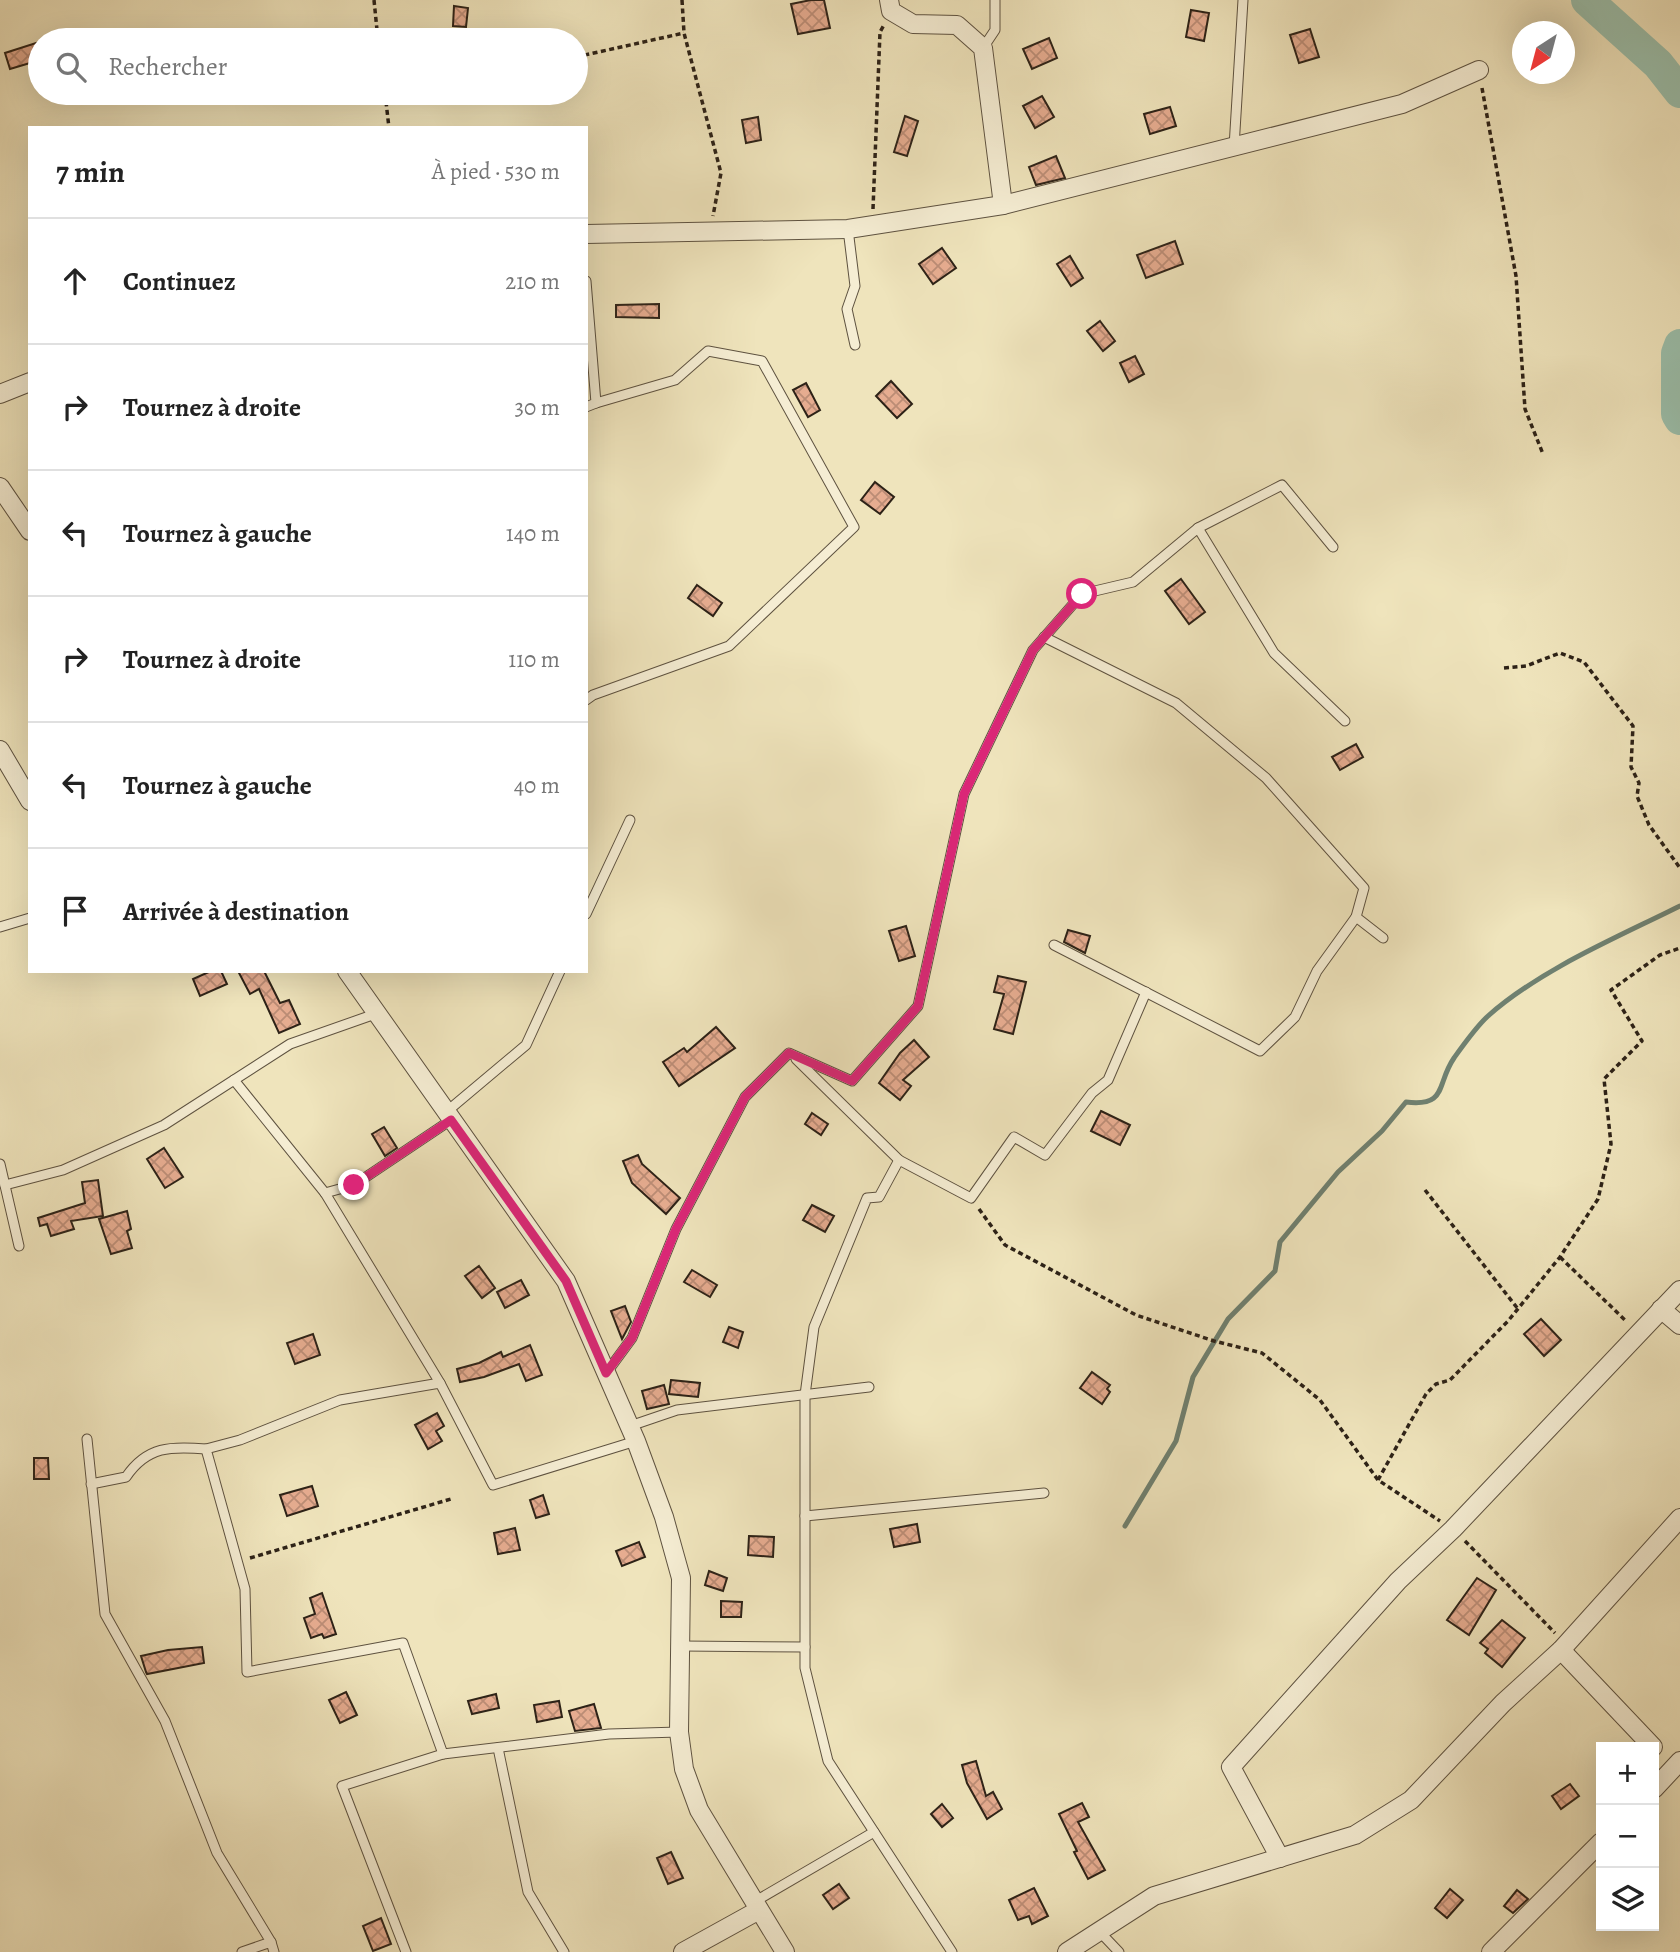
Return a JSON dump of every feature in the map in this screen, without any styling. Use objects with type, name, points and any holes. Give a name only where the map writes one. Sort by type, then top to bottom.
[{"type":"street","points":[[890,5],[913,24],[957,24],[983,48],[1003,205]]},
{"type":"street","points":[[588,234],[848,229],[1003,205],[1402,104],[1479,69]]},
{"type":"street","points":[[0,394],[28,383]]},
{"type":"street","points":[[0,487],[28,528]]},
{"type":"street","points":[[0,750],[28,798]]},
{"type":"street","points":[[349,973],[566,1281],[633,1434],[664,1517],[681,1578],[680,1732],[684,1769],[699,1810],[785,1952]]},
{"type":"street","points":[[1280,1858],[1231,1767],[1398,1581],[1453,1529],[1680,1290]]},
{"type":"street","points":[[1661,1310],[1680,1325]]},
{"type":"street","points":[[1066,1952],[1154,1896],[1356,1835],[1411,1800],[1503,1703],[1563,1647],[1680,1518]]},
{"type":"street","points":[[1563,1647],[1648,1742]]},
{"type":"street","points":[[1659,1753],[1678,1769],[1659,1785]]},
{"type":"street","points":[[1491,1952],[1596,1847]]},
{"type":"street","points":[[684,1952],[756,1906]]},
{"type":"lane","points":[[983,48],[995,30],[995,0]]},
{"type":"lane","points":[[1234,147],[1243,0]]},
{"type":"lane","points":[[848,229],[855,286],[847,309],[855,345]]},
{"type":"lane","points":[[588,331],[591,405],[675,380],[708,351],[762,361],[854,527],[729,646],[588,699]]},
{"type":"lane","points":[[789,1053],[852,1081],[918,1006],[964,794],[1033,650],[1082,594],[1133,582],[1198,528],[1282,485],[1333,547]]},
{"type":"lane","points":[[1198,528],[1275,653],[1345,721]]},
{"type":"lane","points":[[1044,637],[1176,703],[1266,778],[1364,888],[1356,917],[1317,971],[1296,1017],[1260,1051],[1054,945]]},
{"type":"lane","points":[[588,910],[629,820]]},
{"type":"lane","points":[[1356,917],[1383,938]]},
{"type":"lane","points":[[0,927],[28,919]]},
{"type":"lane","points":[[325,1193],[354,1185],[448,1116],[526,1045],[559,973]]},
{"type":"lane","points":[[789,1053],[899,1160],[971,1198],[1014,1138],[1045,1155],[1092,1093],[1108,1080],[1146,992]]},
{"type":"lane","points":[[5,1185],[63,1170],[164,1125],[290,1044],[378,1013]]},
{"type":"lane","points":[[606,1373],[632,1338],[676,1229],[745,1097],[789,1053]]},
{"type":"lane","points":[[234,1080],[325,1193],[440,1383],[493,1485],[633,1434],[677,1410],[869,1387]]},
{"type":"lane","points":[[899,1160],[878,1197],[867,1198],[814,1327],[805,1395],[805,1668],[828,1761],[952,1952]]},
{"type":"lane","points":[[0,1164],[19,1246]]},
{"type":"lane","points":[[91,1484],[126,1477],[138,1459],[175,1446],[206,1449],[240,1440],[340,1399],[440,1383]]},
{"type":"lane","points":[[86,1439],[105,1614],[165,1721],[217,1853],[273,1947],[242,1952]]},
{"type":"lane","points":[[206,1449],[245,1588],[247,1672],[403,1643],[443,1754]]},
{"type":"lane","points":[[805,1516],[1044,1493]]},
{"type":"lane","points":[[682,1646],[805,1647]]},
{"type":"lane","points":[[405,1952],[342,1786],[443,1754],[609,1734],[680,1732]]},
{"type":"lane","points":[[498,1748],[528,1892],[564,1952]]},
{"type":"lane","points":[[756,1906],[874,1832]]},
{"type":"lane","points":[[1099,1931],[1119,1952]]},
{"type":"path","points":[[374,0],[377,28]]},
{"type":"path","points":[[682,0],[684,33],[720,173],[710,230]]},
{"type":"path","points":[[873,224],[880,32],[890,5]]},
{"type":"path","points":[[588,54],[684,33]]},
{"type":"path","points":[[1479,69],[1516,276],[1525,409],[1543,454]]},
{"type":"path","points":[[386,105],[389,126]]},
{"type":"path","points":[[1504,668],[1526,666],[1560,653],[1584,662],[1633,726],[1631,767],[1639,783],[1637,796],[1649,825],[1680,868]]},
{"type":"path","points":[[1378,1480],[1426,1394],[1436,1384],[1450,1380],[1518,1309],[1560,1257],[1598,1199],[1611,1144],[1604,1079],[1642,1041],[1611,990],[1660,955],[1680,948]]},
{"type":"path","points":[[1426,1190],[1518,1309]]},
{"type":"path","points":[[971,1198],[1004,1245],[1136,1315],[1214,1341],[1262,1353],[1320,1400],[1378,1480],[1453,1529],[1563,1647]]},
{"type":"path","points":[[1560,1257],[1639,1333]]},
{"type":"path","points":[[238,1562],[451,1499]]},
{"type":"building","points":[[824,0],[830,28],[798,34],[791,4]]},
{"type":"building","points":[[454,6],[468,8],[466,27],[453,26]]},
{"type":"building","points":[[1191,10],[1209,13],[1204,41],[1186,37]]},
{"type":"building","points":[[1310,29],[1319,57],[1299,63],[1290,35]]},
{"type":"building","points":[[1049,38],[1057,58],[1032,69],[1023,49]]},
{"type":"building","points":[[28,46],[28,64],[10,69],[5,53]]},
{"type":"building","points":[[1042,96],[1054,117],[1035,128],[1023,106]]},
{"type":"building","points":[[1170,107],[1176,126],[1150,134],[1144,114]]},
{"type":"building","points":[[905,116],[918,121],[907,156],[894,152]]},
{"type":"building","points":[[758,117],[761,140],[746,143],[742,120]]},
{"type":"building","points":[[1056,156],[1065,178],[1036,185],[1029,167]]},
{"type":"building","points":[[1175,241],[1183,264],[1146,278],[1137,255]]},
{"type":"building","points":[[942,248],[956,268],[933,284],[919,264]]},
{"type":"building","points":[[1070,256],[1083,278],[1071,286],[1057,264]]},
{"type":"building","points":[[659,304],[659,318],[616,317],[616,305]]},
{"type":"building","points":[[1100,321],[1115,341],[1103,351],[1087,331]]},
{"type":"building","points":[[1135,356],[1144,374],[1129,382],[1120,363]]},
{"type":"building","points":[[891,381],[912,404],[897,418],[876,396]]},
{"type":"building","points":[[806,383],[820,410],[808,417],[793,390]]},
{"type":"building","points":[[875,482],[894,497],[880,514],[861,500]]},
{"type":"building","points":[[1181,579],[1205,612],[1189,624],[1165,591]]},
{"type":"building","points":[[697,585],[722,603],[713,616],[688,598]]},
{"type":"building","points":[[1356,744],[1363,757],[1340,770],[1332,757]]},
{"type":"building","points":[[906,926],[915,956],[899,961],[889,931]]},
{"type":"building","points":[[1068,930],[1090,936],[1085,953],[1064,942]]},
{"type":"building","points":[[206,973],[222,973],[227,984],[200,996],[193,979]]},
{"type":"building","points":[[239,973],[265,973],[280,1003],[289,1000],[300,1024],[279,1033],[259,989],[250,994]]},
{"type":"building","points":[[998,976],[1026,982],[1013,1034],[994,1029],[1004,994],[994,992]]},
{"type":"building","points":[[716,1027],[735,1048],[679,1086],[663,1062],[684,1048],[687,1052]]},
{"type":"building","points":[[914,1040],[929,1057],[903,1080],[911,1086],[900,1100],[879,1083],[900,1053]]},
{"type":"building","points":[[1101,1111],[1130,1125],[1120,1145],[1091,1131]]},
{"type":"building","points":[[812,1113],[828,1124],[821,1135],[805,1124]]},
{"type":"building","points":[[384,1127],[397,1148],[385,1156],[372,1134]]},
{"type":"building","points":[[164,1148],[183,1177],[165,1188],[147,1159]]},
{"type":"building","points":[[638,1155],[642,1164],[680,1198],[666,1214],[632,1183],[623,1161]]},
{"type":"building","points":[[98,1180],[103,1216],[71,1221],[74,1229],[51,1236],[47,1224],[40,1226],[38,1218],[85,1203],[82,1182]]},
{"type":"building","points":[[812,1205],[834,1216],[825,1232],[803,1220]]},
{"type":"building","points":[[127,1211],[131,1229],[127,1231],[132,1248],[111,1254],[99,1219]]},
{"type":"building","points":[[479,1266],[495,1288],[482,1298],[465,1276]]},
{"type":"building","points":[[692,1270],[717,1285],[710,1297],[684,1282]]},
{"type":"building","points":[[521,1280],[529,1295],[505,1308],[497,1292]]},
{"type":"building","points":[[625,1306],[631,1322],[622,1339],[611,1311]]},
{"type":"building","points":[[1541,1319],[1561,1340],[1544,1356],[1524,1334]]},
{"type":"building","points":[[729,1327],[743,1332],[738,1348],[723,1342]]},
{"type":"building","points":[[313,1334],[320,1355],[295,1364],[287,1343]]},
{"type":"building","points":[[530,1345],[542,1375],[526,1381],[519,1364],[484,1377],[460,1382],[457,1369],[479,1363],[501,1352],[503,1357]]},
{"type":"building","points":[[1092,1372],[1110,1385],[1107,1389],[1110,1392],[1102,1404],[1080,1388]]},
{"type":"building","points":[[671,1380],[700,1383],[698,1397],[669,1394]]},
{"type":"building","points":[[664,1385],[669,1404],[647,1409],[642,1391]]},
{"type":"building","points":[[437,1413],[444,1426],[436,1431],[442,1441],[428,1449],[415,1425]]},
{"type":"building","points":[[34,1458],[48,1458],[49,1479],[34,1479]]},
{"type":"building","points":[[312,1486],[318,1506],[287,1516],[280,1495]]},
{"type":"building","points":[[543,1495],[549,1514],[536,1518],[530,1500]]},
{"type":"building","points":[[917,1524],[920,1542],[894,1547],[890,1529]]},
{"type":"building","points":[[515,1528],[520,1550],[498,1554],[494,1533]]},
{"type":"building","points":[[749,1536],[774,1537],[773,1557],[748,1555]]},
{"type":"building","points":[[639,1542],[645,1557],[622,1566],[616,1551]]},
{"type":"building","points":[[709,1571],[727,1578],[723,1591],[705,1585]]},
{"type":"building","points":[[1477,1578],[1496,1590],[1469,1635],[1447,1620]]},
{"type":"building","points":[[322,1593],[336,1634],[324,1638],[322,1634],[311,1638],[304,1618],[315,1614],[310,1598]]},
{"type":"building","points":[[721,1601],[742,1602],[741,1617],[721,1617]]},
{"type":"building","points":[[1502,1620],[1525,1638],[1502,1667],[1485,1653],[1488,1649],[1480,1643]]},
{"type":"building","points":[[202,1647],[204,1663],[147,1674],[141,1656],[168,1650]]},
{"type":"building","points":[[346,1692],[357,1715],[340,1723],[329,1700]]},
{"type":"building","points":[[496,1694],[499,1708],[472,1714],[468,1701]]},
{"type":"building","points":[[559,1701],[562,1717],[537,1722],[534,1705]]},
{"type":"building","points":[[594,1704],[601,1728],[575,1731],[569,1711]]},
{"type":"building","points":[[976,1761],[986,1796],[993,1792],[1002,1809],[987,1819],[967,1783],[962,1765]]},
{"type":"building","points":[[1570,1784],[1579,1796],[1561,1809],[1552,1796]]},
{"type":"building","points":[[1082,1803],[1089,1817],[1078,1822],[1105,1870],[1088,1879],[1059,1814]]},
{"type":"building","points":[[942,1804],[953,1818],[942,1827],[931,1814]]},
{"type":"building","points":[[671,1852],[683,1878],[668,1884],[657,1858]]},
{"type":"building","points":[[839,1884],[849,1898],[833,1909],[823,1895]]},
{"type":"building","points":[[1034,1888],[1048,1916],[1032,1924],[1029,1916],[1018,1920],[1009,1900]]},
{"type":"building","points":[[1450,1889],[1463,1900],[1447,1918],[1435,1908]]},
{"type":"building","points":[[1517,1890],[1528,1899],[1513,1913],[1504,1906]]},
{"type":"building","points":[[381,1918],[391,1944],[373,1951],[363,1926]]},
{"type":"waterway","points":[[1587,0],[1658,64],[1680,92]]},
{"type":"waterway","points":[[1680,345],[1677,353],[1677,414],[1680,419]]},
{"type":"waterway","points":[[1125,1526],[1176,1441],[1193,1377],[1228,1319],[1275,1271],[1280,1242],[1338,1172],[1382,1131],[1406,1102],[1419,1103],[1435,1097],[1448,1068],[1466,1041],[1484,1020],[1509,999],[1581,955],[1680,906]]},
{"type":"route","points":[[354,1185],[451,1120],[566,1281],[606,1373],[632,1338],[676,1229],[745,1097],[789,1053],[852,1081],[918,1006],[964,794],[1033,650],[1082,594]]}]
